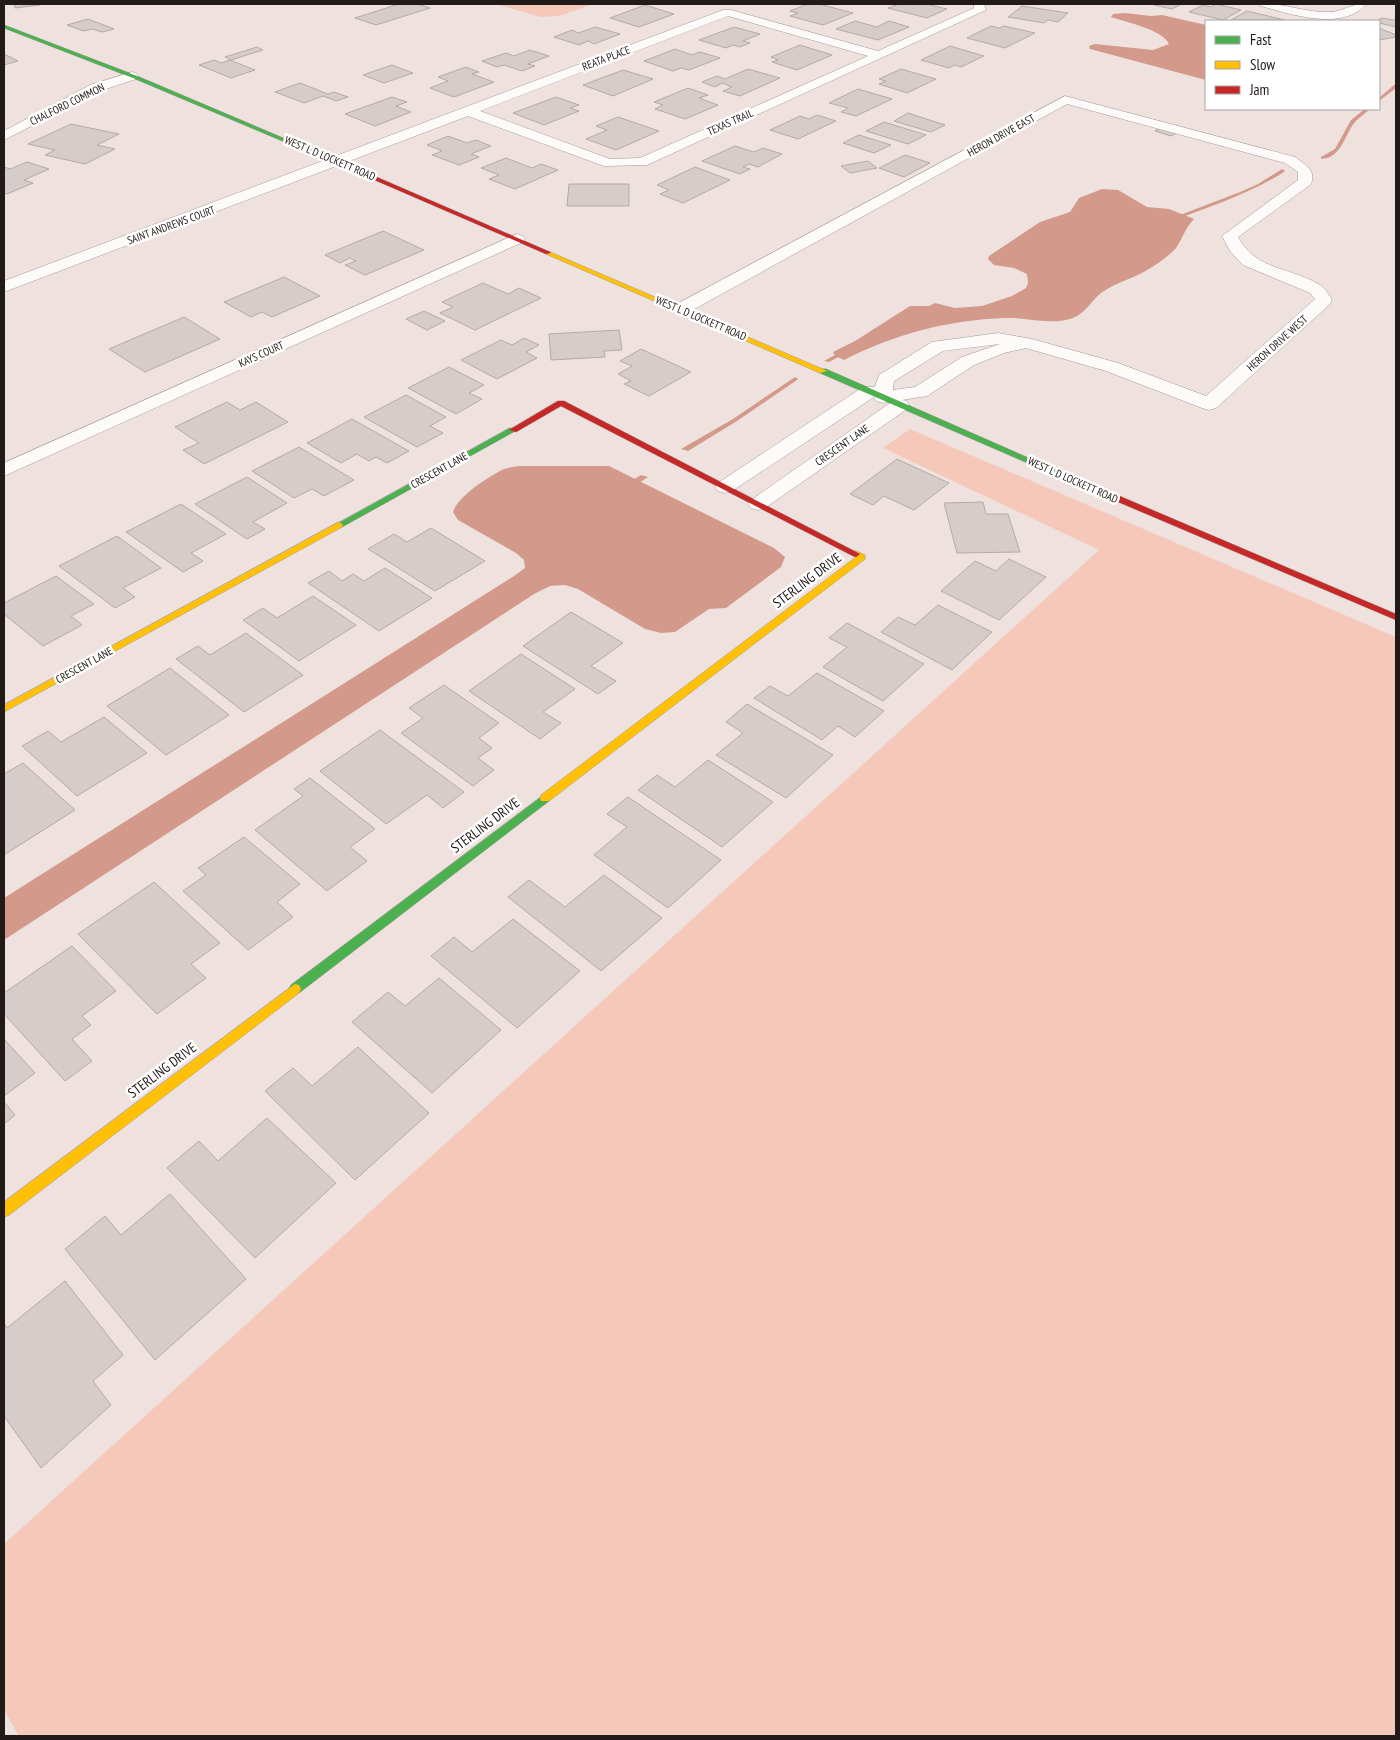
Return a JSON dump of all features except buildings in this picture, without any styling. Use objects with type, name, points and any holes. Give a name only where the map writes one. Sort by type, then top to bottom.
[{"type":"main road","name":"WEST L D LOCKETT ROAD","points":[[4,27],[93,59],[338,161],[1147,512],[1396,617]]},
{"type":"main road","name":"CRESCENT LANE","points":[[4,709],[561,403],[725,487]]},
{"type":"main road","name":"STERLING DRIVE","points":[[4,1210],[862,557],[725,487]]},
{"type":"street","name":"TEXAS TRAIL","points":[[467,111],[609,163],[642,162],[980,10],[979,4]]},
{"type":"street","points":[[1265,4],[1311,14],[1334,15],[1346,13],[1360,4]]},
{"type":"street","name":"REATA PLACE","points":[[338,161],[727,12],[878,55]]},
{"type":"street","name":"CHALFORD COMMON","points":[[4,136],[95,88],[132,76]]},
{"type":"street","name":"HERON DRIVE EAST","points":[[681,309],[1065,100],[1290,160],[1305,171]]},
{"type":"street","name":"SAINT ANDREWS COURT","points":[[4,287],[338,161]]},
{"type":"street","name":"HERON DRIVE WEST","points":[[1026,343],[999,349],[968,361],[920,392],[884,397],[885,379],[938,346],[998,338],[1026,343],[1112,367],[1208,404],[1324,300],[1316,289],[1249,262],[1236,248],[1230,236],[1305,182],[1305,171]]},
{"type":"street","name":"KAYS COURT","points":[[4,470],[518,239]]},
{"type":"street","points":[[725,487],[884,397]]},
{"type":"street","name":"CRESCENT LANE","points":[[758,504],[884,397]]},
{"type":"shaded area","points":[[496,4],[594,4],[559,16],[540,17]]},
{"type":"shaded area","points":[[1113,14],[1162,15],[1205,25],[1205,80],[1090,49],[1089,46],[1095,44],[1153,50],[1169,44],[1160,35],[1111,17]]},
{"type":"shaded area","points":[[1102,189],[1118,190],[1147,207],[1169,209],[1194,219],[1176,248],[1168,256],[1146,271],[1107,289],[1097,296],[1078,316],[1073,318],[1057,321],[1013,318],[984,319],[942,325],[902,336],[844,360],[835,356],[833,352],[855,341],[910,306],[929,306],[935,303],[955,308],[982,306],[1012,296],[1026,288],[1028,283],[1027,274],[1014,268],[994,265],[988,259],[989,256],[1040,222],[1070,212],[1079,198]]},
{"type":"shaded area","points":[[910,429],[1396,637],[1396,1736],[19,1736],[4,1710],[4,1544],[1099,550],[883,448]]},
{"type":"shaded area","points":[[520,466],[609,466],[774,548],[785,557],[781,567],[726,608],[709,609],[675,632],[661,633],[645,629],[578,589],[565,585],[550,586],[534,594],[4,940],[4,898],[525,568],[524,560],[516,553],[458,520],[453,512],[467,493],[482,482],[504,469]]},
{"type":"waterway","points":[[1380,99],[1396,86]]},
{"type":"waterway","points":[[1323,158],[1337,150],[1353,121],[1367,110]]},
{"type":"waterway","points":[[1170,220],[1242,193],[1260,185],[1282,171]]},
{"type":"waterway","points":[[827,361],[846,351]]},
{"type":"waterway","points":[[685,449],[735,420],[795,379]]},
{"type":"waterway","points":[[627,487],[644,477]]},
{"type":"traffic: fast","points":[[4,26],[135,77],[365,174]]},
{"type":"traffic: fast","points":[[823,371],[1086,485]]},
{"type":"traffic: fast","points":[[339,525],[513,430]]},
{"type":"traffic: fast","points":[[295,989],[545,798]]},
{"type":"traffic: slow","points":[[548,253],[823,371]]},
{"type":"traffic: slow","points":[[4,709],[339,525]]},
{"type":"traffic: slow","points":[[545,798],[862,557],[856,554]]},
{"type":"traffic: slow","points":[[4,1210],[295,989]]},
{"type":"traffic: jam","points":[[365,174],[548,253]]},
{"type":"traffic: jam","points":[[513,430],[561,403],[856,554]]},
{"type":"traffic: jam","points":[[1086,485],[1396,617]]}]
